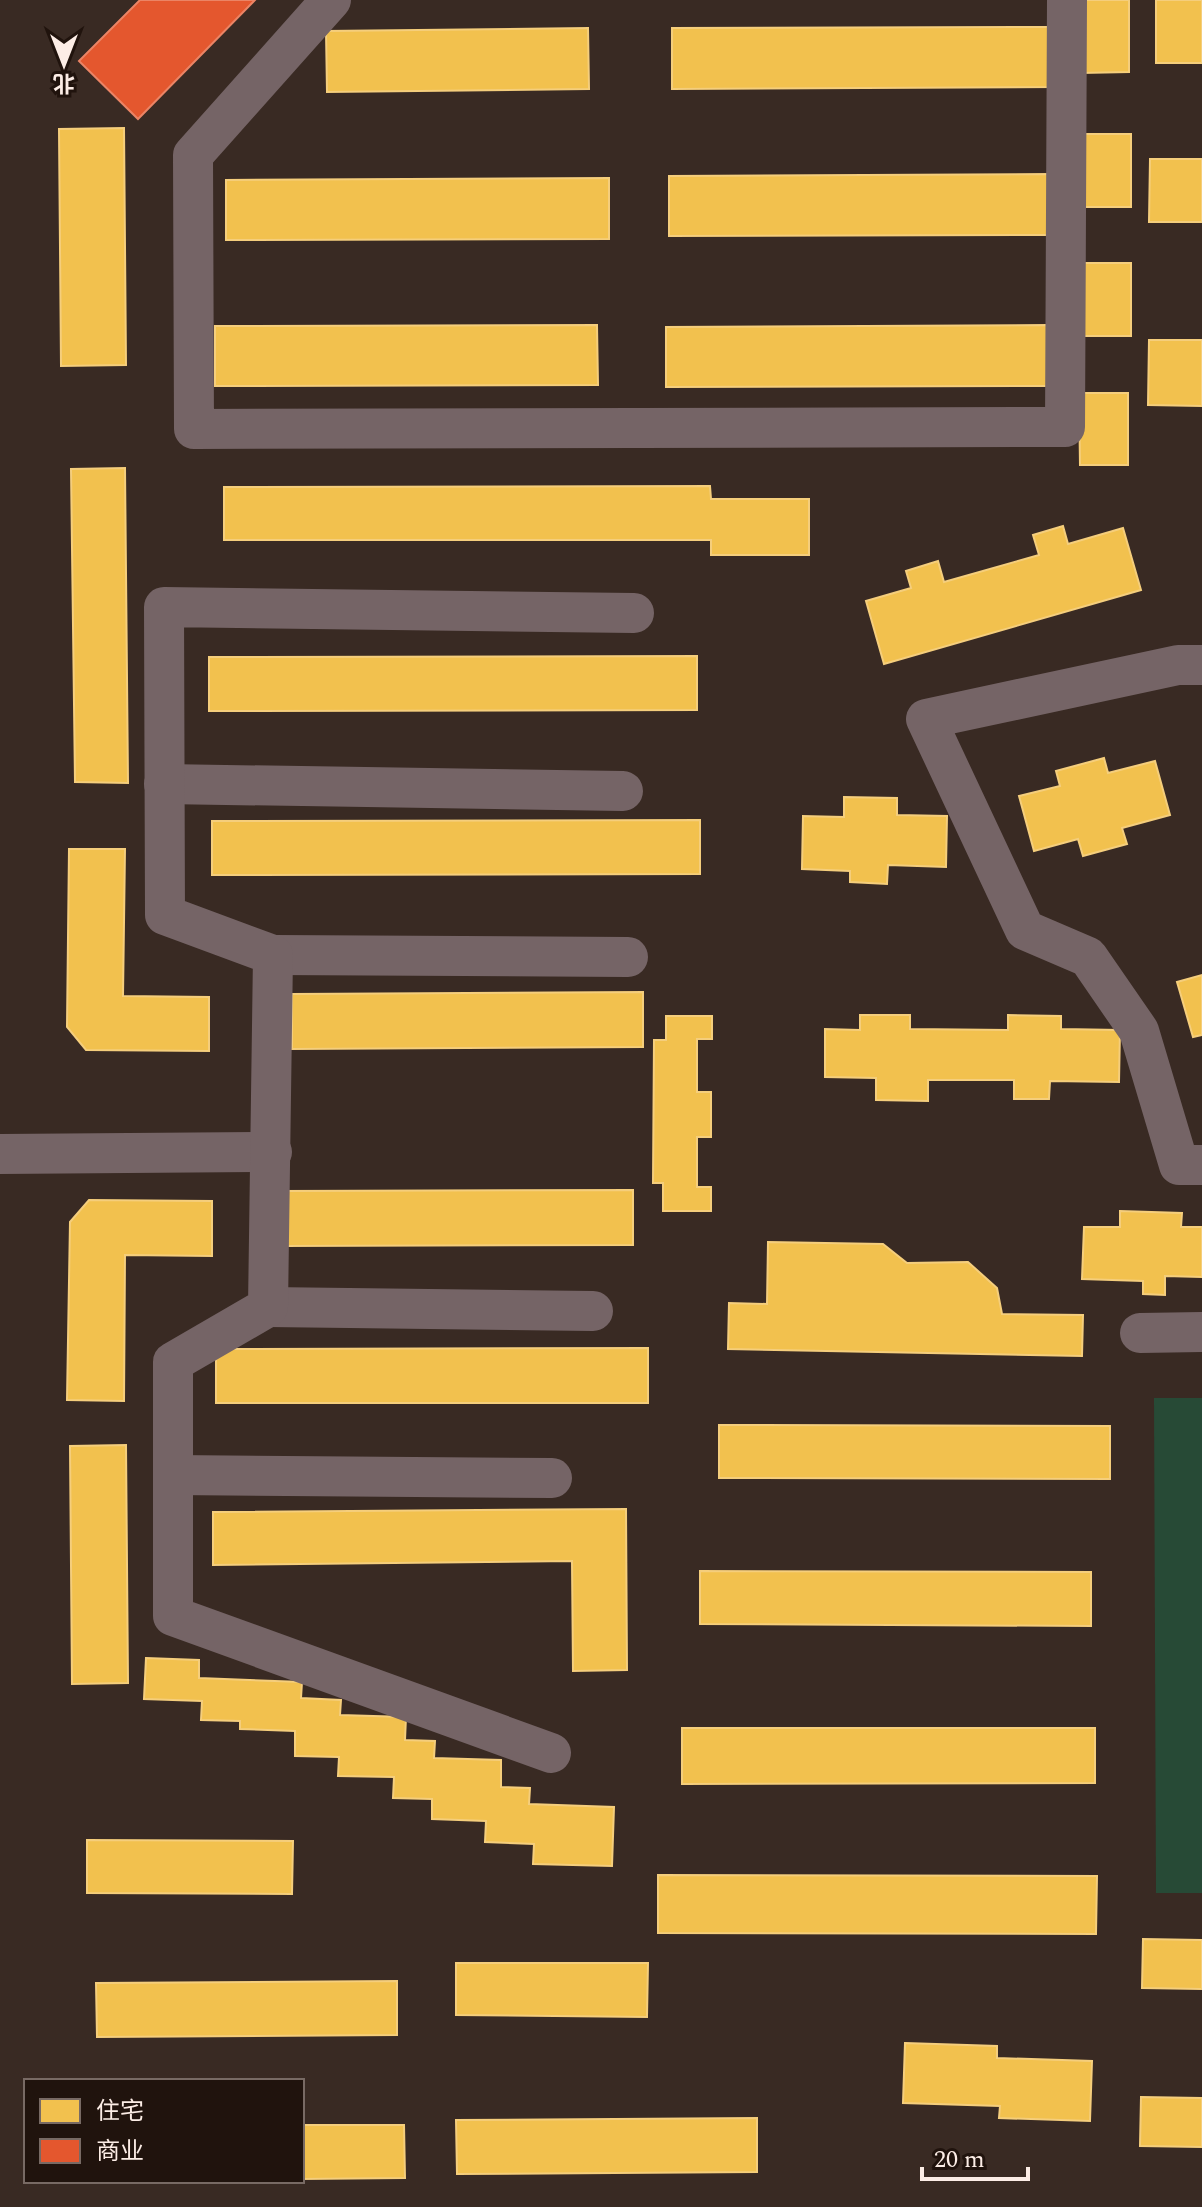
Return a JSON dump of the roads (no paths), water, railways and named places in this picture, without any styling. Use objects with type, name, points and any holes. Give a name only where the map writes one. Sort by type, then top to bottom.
[{"type":"street","points":[[331,0],[193,155],[194,429],[1065,427],[1067,0]]},
{"type":"street","points":[[628,957],[273,955],[165,915],[164,607],[634,613]]},
{"type":"street","points":[[1202,665],[1178,665],[926,719],[1025,930],[1088,957],[1139,1031],[1179,1165],[1202,1165]]},
{"type":"street","points":[[164,784],[623,791]]},
{"type":"street","points":[[268,1307],[273,955]]},
{"type":"street","points":[[0,1154],[272,1152]]},
{"type":"street","points":[[551,1753],[173,1616],[173,1362],[268,1307],[593,1311]]},
{"type":"street","points":[[1140,1333],[1202,1332]]},
{"type":"street","points":[[173,1475],[552,1478]]}]
